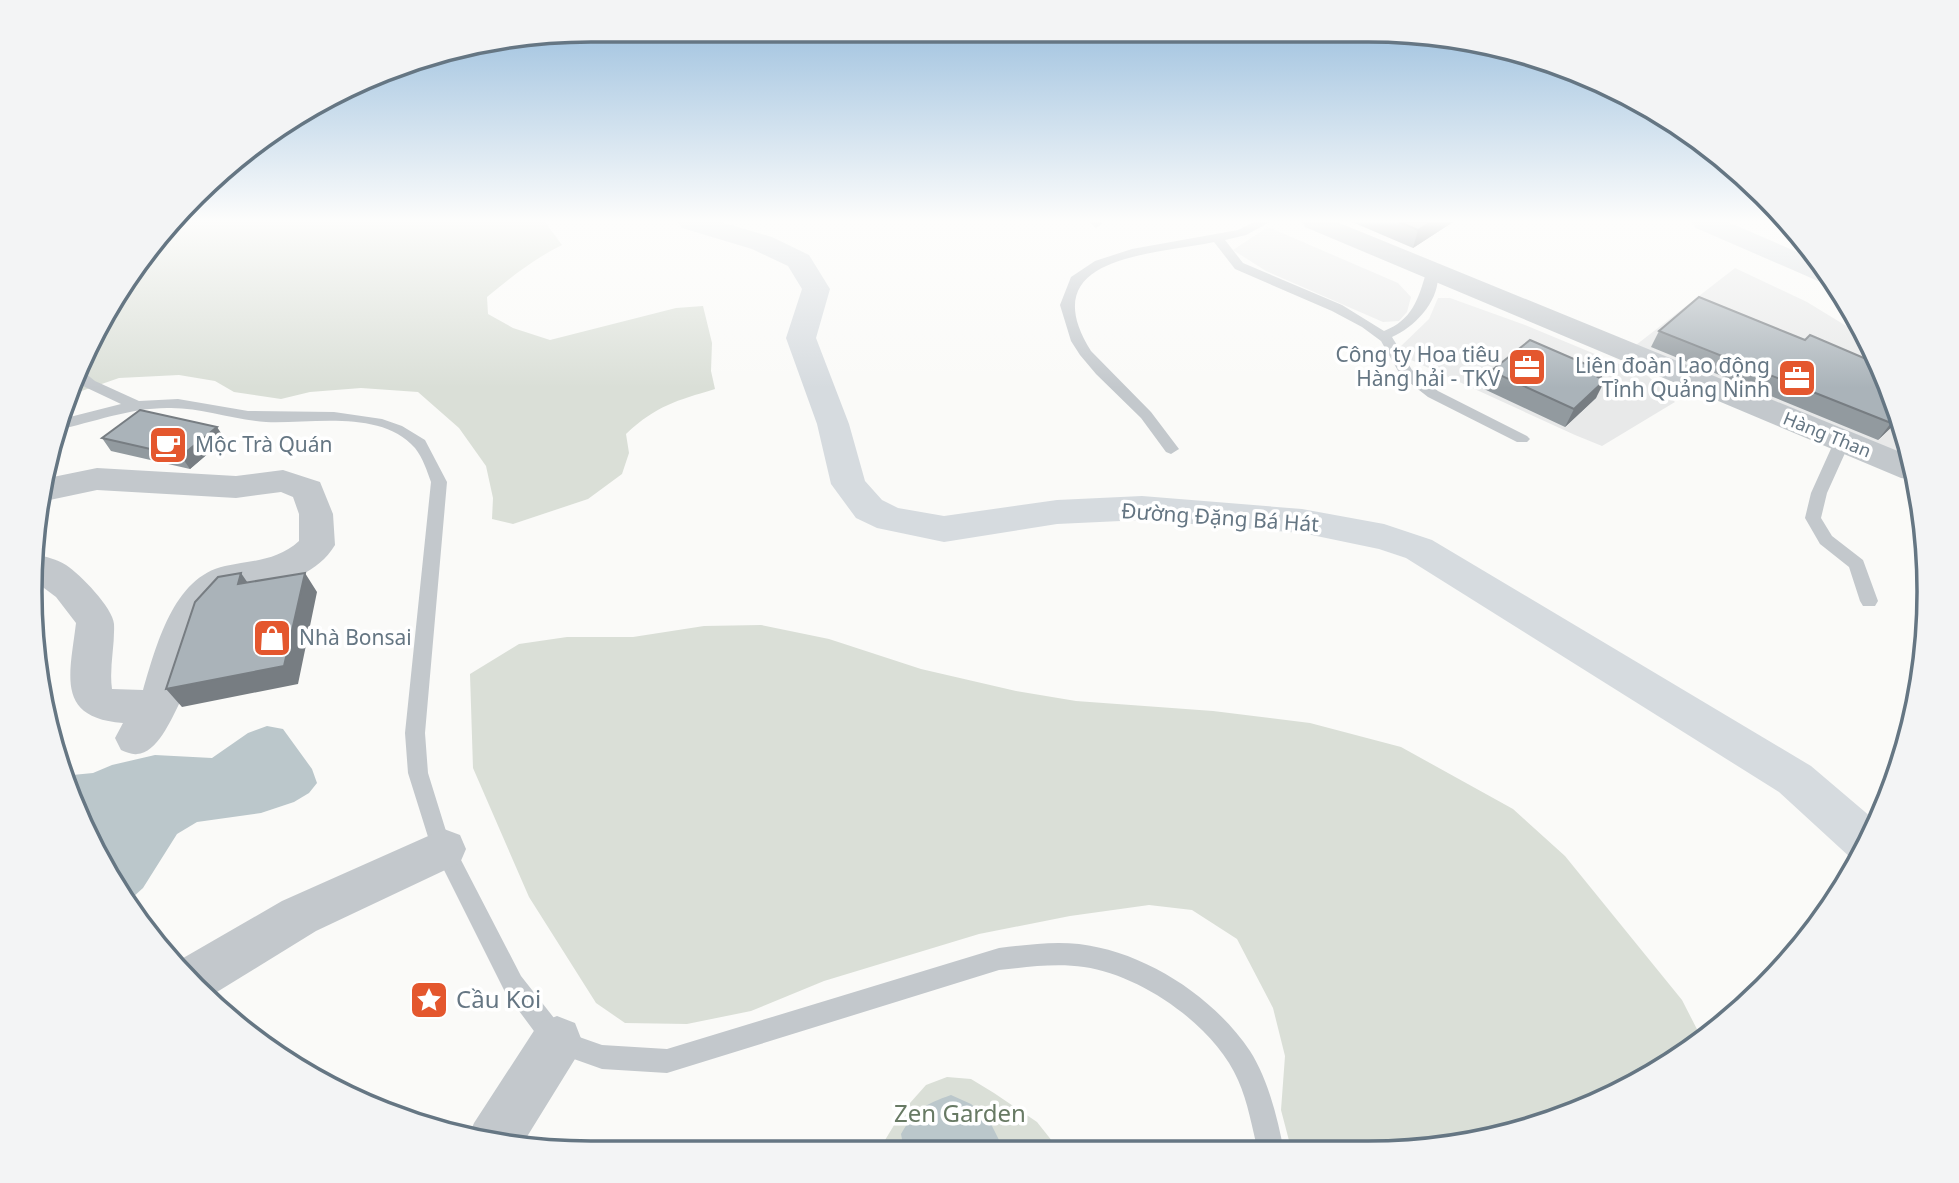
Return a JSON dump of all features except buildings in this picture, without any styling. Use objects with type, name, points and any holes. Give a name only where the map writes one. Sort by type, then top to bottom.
[{"type":"street","name":"Đường Đặng Bá Hát","points":[[809,277],[817,289],[801,338],[833,424],[848,484],[869,509],[890,519],[944,529],[1057,512],[1142,508],[1302,521],[1384,537],[1419,549],[1795,779],[1860,836]]},
{"type":"street","name":"Hàng Than","points":[[1442,277],[1902,466]]},
{"type":"street","points":[[52,489],[97,479],[236,487],[283,481],[308,490],[317,514],[317,545],[300,561],[271,572],[224,579],[211,588],[182,625],[159,704],[135,738]]},
{"type":"street","points":[[43,568],[71,590],[95,621],[90,670],[93,698],[107,706],[124,709],[159,704]]},
{"type":"street","points":[[199,976],[299,916],[444,849]]},
{"type":"street","points":[[499,1133],[558,1041]]},
{"type":"lane","points":[[1081,277],[1075,281],[1066,296],[1068,318],[1079,342],[1098,372],[1147,416],[1171,449]]},
{"type":"lane","points":[[1265,277],[1337,308],[1384,336],[1406,373],[1433,394],[1522,439]]},
{"type":"lane","points":[[1384,336],[1404,329],[1415,319],[1425,300],[1431,277]]},
{"type":"lane","points":[[85,379],[139,407]]},
{"type":"lane","points":[[69,422],[169,403],[248,416],[365,419],[394,428],[418,442],[439,482],[415,733],[418,773],[436,833],[513,984],[558,1041],[601,1057],[667,1061],[999,959],[1049,954],[1100,959],[1147,977],[1203,1013],[1242,1062],[1265,1123],[1269,1141]]},
{"type":"lane","points":[[1842,442],[1819,493],[1813,518],[1826,540],[1857,564],[1869,601]]},
{"type":"shaded area","points":[[1280,277],[1385,277],[1398,283],[1411,297],[1407,312],[1399,321],[1383,322]]},
{"type":"shaded area","name":"Liên đoàn Lao động Tỉnh Quảng Ninh","points":[[1723,277],[1754,277],[1807,302],[1849,327],[1875,381],[1899,452],[1636,345]]},
{"type":"shaded area","name":"Công ty Hoa tiêu Hàng hải - TKV","points":[[1438,298],[1450,298],[1525,325],[1648,376],[1675,402],[1602,446],[1575,435],[1409,359],[1399,348],[1429,319]]},
{"type":"shaded area","points":[[267,726],[283,729],[312,769],[317,783],[309,793],[294,802],[261,813],[197,822],[177,834],[143,888],[134,896],[99,835],[74,775],[93,773],[112,765],[155,755],[212,758],[248,733]]},
{"type":"shaded area","points":[[951,1095],[971,1104],[989,1120],[1000,1141],[902,1141],[901,1134],[911,1119],[934,1102]]},
{"type":"green space","points":[[141,277],[512,277],[487,297],[488,314],[513,328],[550,340],[676,308],[703,306],[712,343],[711,371],[715,389],[668,405],[637,424],[626,434],[629,453],[622,474],[588,499],[513,524],[492,519],[493,498],[486,466],[459,428],[418,392],[361,388],[310,392],[281,399],[234,392],[215,381],[179,375],[119,378],[80,392],[99,348]]},
{"type":"green space","points":[[761,625],[829,639],[921,669],[1016,691],[1076,701],[1213,711],[1310,723],[1401,747],[1513,809],[1565,856],[1682,1000],[1698,1030],[1673,1048],[1611,1084],[1544,1112],[1510,1122],[1403,1140],[1289,1141],[1281,1110],[1285,1056],[1273,1008],[1237,939],[1192,910],[1149,905],[1070,916],[979,934],[824,981],[751,1011],[687,1024],[625,1023],[596,1003],[529,897],[473,768],[470,674],[519,644],[567,637],[633,637],[704,626]]},
{"type":"green space","name":"Zen Garden","points":[[947,1077],[971,1079],[1037,1122],[1052,1141],[884,1141],[902,1112],[926,1085]]},
{"type":"place","name":"Công ty Hoa tiêu Hàng hải - TKV","points":[[1527,367]]},
{"type":"place","name":"Liên đoàn Lao động Tỉnh Quảng Ninh","points":[[1797,378]]},
{"type":"place","name":"Mộc Trà Quán","points":[[168,445]]},
{"type":"place","name":"Nhà Bonsai","points":[[272,638]]},
{"type":"place","name":"Cầu Koi","points":[[429,1000]]}]
